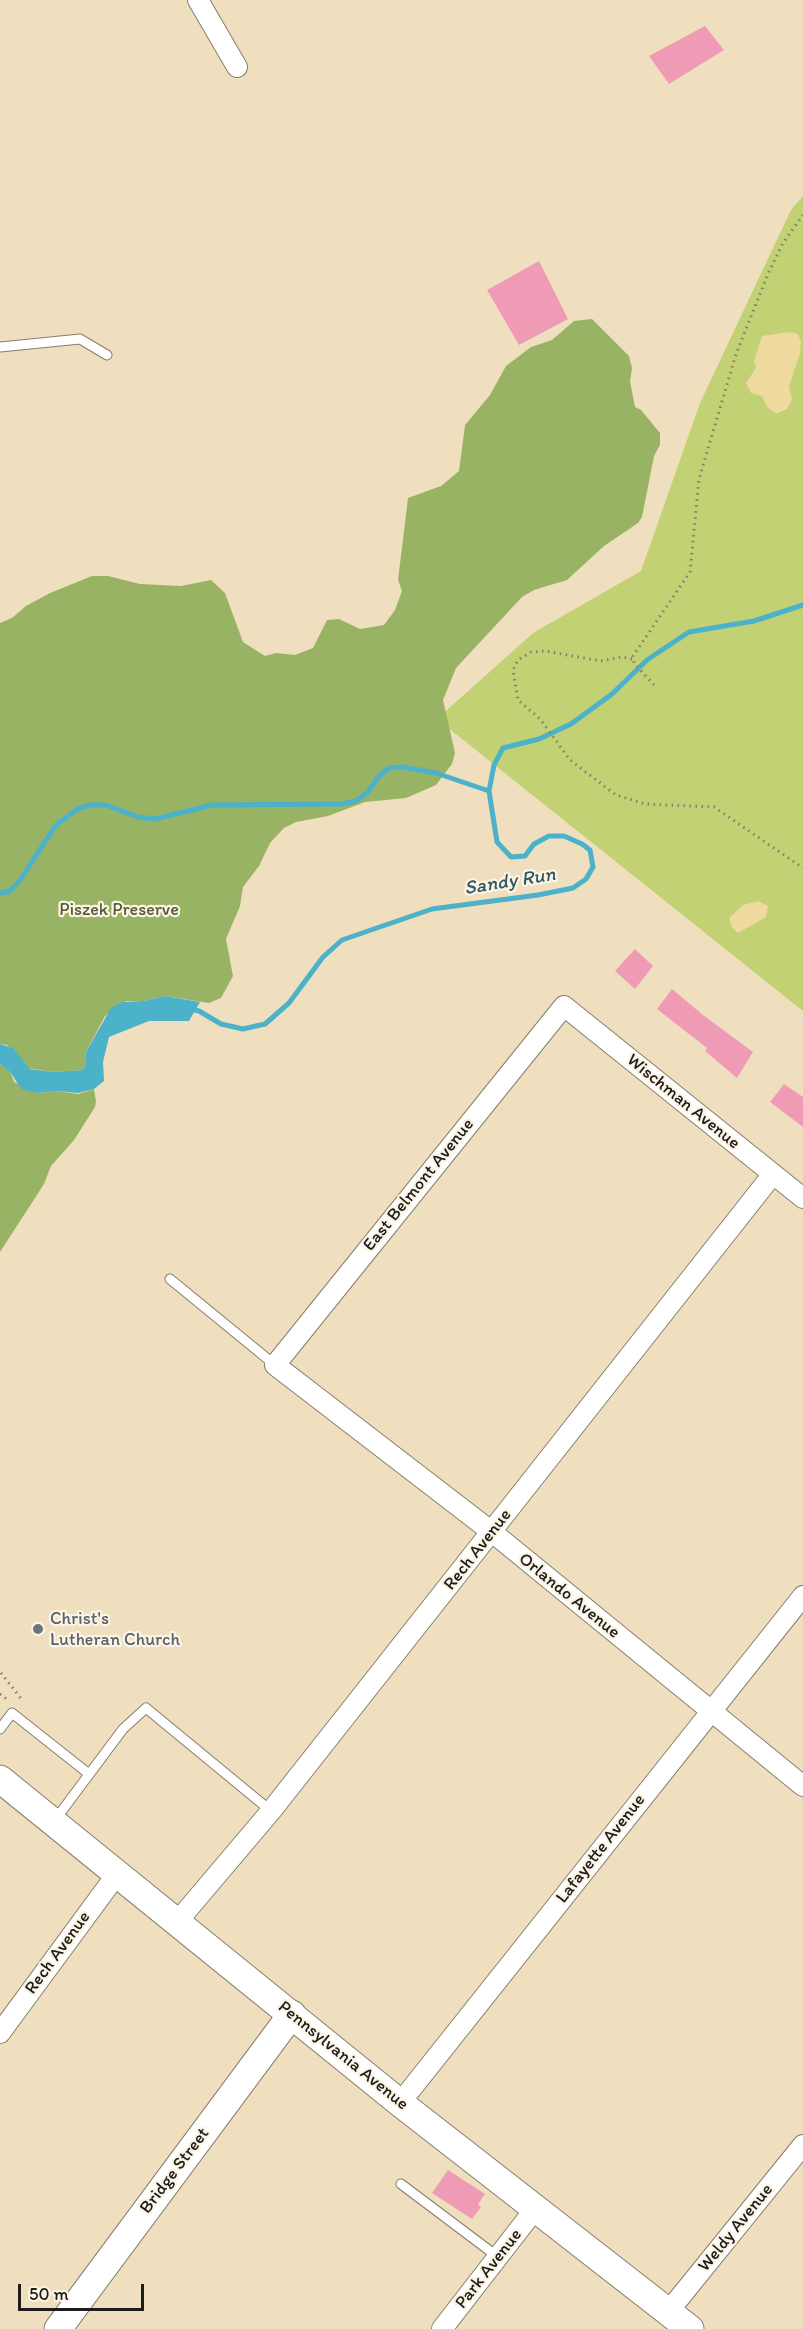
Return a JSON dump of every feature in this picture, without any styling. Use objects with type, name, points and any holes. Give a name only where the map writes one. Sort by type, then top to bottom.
[{"type":"main road","name":"Pennsylvania Avenue","points":[[0,1779],[400,2103],[690,2329]]},
{"type":"main road","name":"Bridge Street","points":[[58,2329],[292,2014]]},
{"type":"street","points":[[198,0],[237,67]]},
{"type":"street","name":"Wischman Avenue","points":[[564,1006],[803,1198]]},
{"type":"street","name":"East Belmont Avenue","points":[[275,1365],[564,1006]]},
{"type":"street","name":"Rech Avenue","points":[[177,1922],[271,1811],[773,1174]]},
{"type":"street","name":"Orlando Avenue","points":[[275,1365],[492,1532],[803,1786]]},
{"type":"street","name":"Lafayette Avenue","points":[[400,2103],[803,1596]]},
{"type":"street","name":"Rech Avenue","points":[[0,2033],[117,1874]]},
{"type":"street","name":"Weldy Avenue","points":[[668,2312],[803,2145]]},
{"type":"street","name":"Park Avenue","points":[[442,2329],[535,2209]]},
{"type":"lane","points":[[0,347],[80,339],[107,355]]},
{"type":"lane","points":[[170,1279],[275,1365]]},
{"type":"lane","points":[[54,1822],[123,1729],[146,1708],[271,1811]]},
{"type":"lane","points":[[0,1729],[12,1713],[89,1774]]},
{"type":"lane","points":[[401,2184],[498,2257]]},
{"type":"path","points":[[633,661],[635,651],[690,572],[699,479],[736,354],[768,274],[783,243],[803,215]]},
{"type":"path","points":[[654,685],[628,656],[601,661],[545,651],[523,656],[513,669],[515,692],[526,709],[540,719],[570,760],[616,795],[645,804],[714,807],[803,868]]},
{"type":"path","points":[[1,1673],[22,1701]]},
{"type":"green space","points":[[803,196],[803,1011],[437,719],[533,633],[641,571],[700,403],[791,210]]},
{"type":"green space","name":"Piszek Preserve","points":[[592,319],[629,356],[632,368],[630,381],[635,407],[641,410],[660,433],[660,445],[654,456],[642,517],[638,523],[604,546],[567,580],[534,590],[522,597],[456,668],[443,700],[455,753],[452,764],[436,785],[406,798],[365,802],[328,816],[296,822],[284,828],[270,843],[259,866],[243,887],[240,906],[226,939],[233,976],[221,998],[209,1003],[165,996],[143,1001],[126,1001],[105,1016],[86,1052],[84,1070],[52,1072],[27,1068],[7,1045],[0,1044],[0,623],[12,618],[26,606],[50,593],[92,576],[108,576],[140,584],[181,586],[211,580],[225,593],[243,642],[265,656],[276,653],[295,655],[313,648],[327,620],[339,619],[360,629],[384,625],[395,610],[402,591],[398,580],[408,498],[441,486],[459,471],[465,425],[490,395],[506,366],[531,347],[552,340],[574,321]]},
{"type":"green space","points":[[0,1064],[11,1073],[14,1082],[38,1093],[57,1091],[78,1094],[94,1089],[96,1101],[95,1107],[74,1140],[51,1166],[44,1184],[0,1252]]},
{"type":"sand","points":[[790,332],[798,334],[801,342],[800,354],[789,386],[792,399],[787,409],[776,414],[767,407],[762,396],[751,393],[746,383],[756,368],[754,361],[762,336]]},
{"type":"sand","points":[[758,901],[768,906],[766,917],[738,933],[732,927],[729,918],[743,905]]},
{"type":"water","points":[[165,996],[200,1002],[189,1021],[149,1021],[109,1037],[103,1062],[104,1081],[94,1089],[78,1093],[57,1091],[38,1093],[21,1089],[11,1073],[0,1064],[0,1044],[13,1048],[30,1069],[52,1072],[84,1070],[86,1052],[111,1008],[122,1002],[143,1001]]},
{"type":"building","points":[[705,26],[724,50],[669,84],[649,56]]},
{"type":"building","points":[[539,261],[568,319],[519,345],[487,290]]},
{"type":"building","points":[[635,949],[653,966],[635,989],[615,971]]},
{"type":"building","points":[[672,989],[753,1052],[737,1078],[705,1051],[707,1048],[657,1009]]},
{"type":"building","points":[[784,1084],[803,1097],[803,1127],[770,1102]]},
{"type":"building","points":[[448,2170],[485,2194],[478,2204],[481,2207],[472,2219],[432,2193]]},
{"type":"waterway","name":"Sandy Run","points":[[191,1009],[221,1024],[243,1029],[265,1024],[289,1003],[323,957],[342,940],[432,909],[573,888],[586,879],[593,867],[590,850],[582,844],[564,836],[549,836],[534,844],[525,856],[511,857],[497,842],[489,791],[494,765],[503,748],[539,739],[571,724],[612,694],[647,660],[689,632],[754,621],[803,605]]},
{"type":"waterway","points":[[0,893],[8,892],[18,883],[56,825],[79,808],[91,805],[106,805],[138,817],[155,819],[212,805],[342,804],[356,801],[368,792],[378,777],[389,768],[403,767],[436,773],[489,791]]},
{"type":"place","name":"Christ's Lutheran Church","points":[[38,1629]]}]
